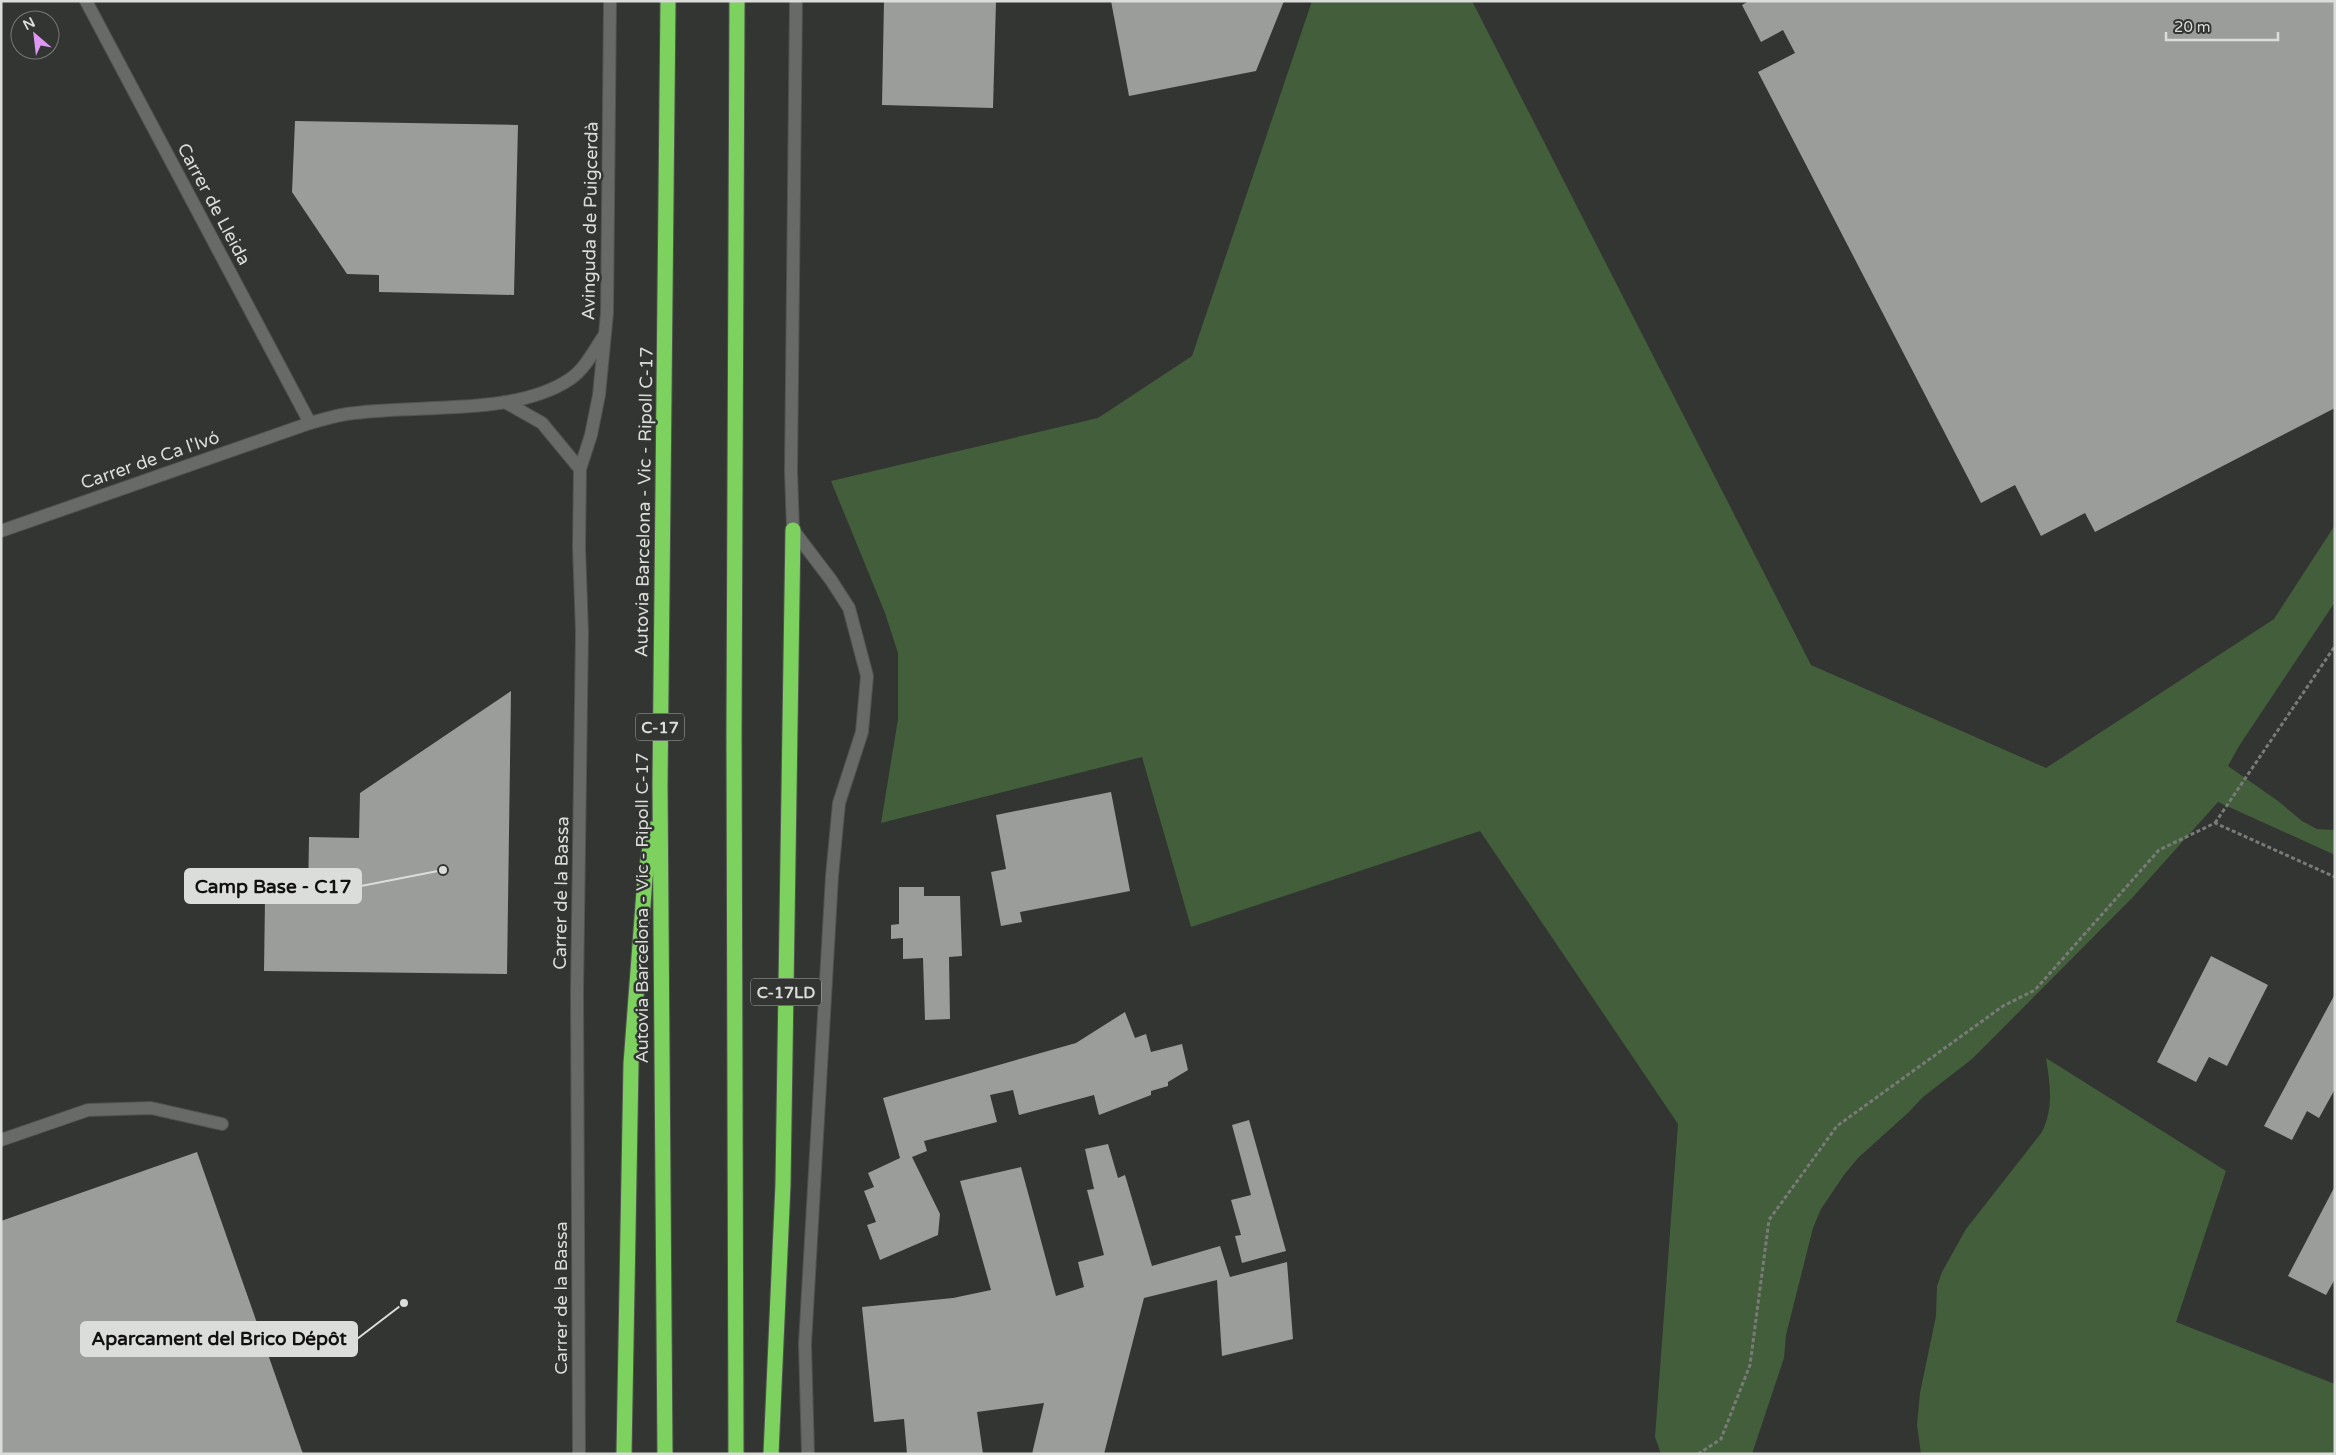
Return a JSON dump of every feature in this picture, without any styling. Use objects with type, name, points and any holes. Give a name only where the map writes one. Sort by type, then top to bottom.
[{"type":"highway","name":"Autovia Barcelona - Vic - Ripoll C-17","points":[[665,1454],[660,786],[668,1]]},
{"type":"highway","points":[[736,1454],[734,712],[737,1]]},
{"type":"highway","name":"C-17LD","points":[[771,1454],[784,1184],[792,530]]},
{"type":"highway","points":[[624,1454],[631,1064],[645,878],[660,786]]},
{"type":"street","name":"Carrer de Lleida","points":[[86,1],[310,423]]},
{"type":"street","name":"Avinguda de Puigcerdà","points":[[310,423],[354,413],[505,402],[542,393],[571,378],[592,354],[604,335],[607,313],[610,160],[610,1]]},
{"type":"street","name":"C-17LD","points":[[792,530],[791,442],[796,1]]},
{"type":"street","name":"Carrer de la Bassa","points":[[579,1454],[577,992],[582,632],[579,547],[580,469],[591,435],[599,395],[604,335]]},
{"type":"street","points":[[505,402],[542,423],[580,469]]},
{"type":"street","name":"Carrer de Ca l'Ivó","points":[[1,531],[310,423]]},
{"type":"street","points":[[792,530],[831,580],[849,608],[867,676],[862,732],[839,803],[832,876],[805,1344],[808,1454]]},
{"type":"street","points":[[1,1140],[88,1110],[151,1108],[222,1124]]},
{"type":"path","points":[[1698,1454],[1720,1439],[1750,1365],[1769,1220],[1837,1126],[2003,1006],[2035,990],[2158,850],[2215,824],[2335,646]]},
{"type":"path","points":[[2215,824],[2335,877]]},
{"type":"green space","points":[[1312,1],[1472,1],[1811,665],[2046,768],[2274,619],[2335,525],[2335,602],[2239,746],[2228,766],[2278,801],[2302,821],[2317,829],[2335,830],[2335,855],[2218,802],[2133,897],[1972,1059],[1923,1097],[1858,1158],[1821,1209],[1813,1228],[1786,1335],[1784,1358],[1752,1454],[1661,1454],[1655,1437],[1678,1124],[1480,831],[1191,927],[1142,757],[881,823],[898,719],[898,653],[885,613],[831,481],[1098,418],[1192,356]]},
{"type":"green space","points":[[2046,1058],[2226,1171],[2176,1322],[2335,1384],[2335,1454],[1921,1454],[1917,1425],[1920,1393],[1936,1316],[1937,1286],[1942,1272],[1966,1229],[2042,1132],[2050,1105],[2050,1087]]},
{"type":"building","points":[[884,1],[996,1],[993,108],[882,105]]},
{"type":"building","points":[[1111,1],[1284,1],[1256,71],[1129,96]]},
{"type":"building","points":[[1749,1],[2335,1],[2335,408],[2095,532],[2085,513],[2041,536],[2015,485],[1981,503],[1758,72],[1795,53],[1783,30],[1761,42],[1742,5]]},
{"type":"building","points":[[295,121],[518,125],[514,295],[379,292],[379,275],[347,274],[292,192]]},
{"type":"building","points":[[511,691],[507,974],[264,971],[265,898],[308,898],[309,837],[359,838],[360,793]]},
{"type":"building","points":[[1111,792],[1130,891],[1020,912],[1022,922],[1001,926],[991,872],[1006,869],[996,815]]},
{"type":"building","points":[[899,887],[924,887],[924,896],[960,896],[962,956],[949,957],[950,1019],[925,1020],[923,958],[903,959],[903,938],[891,939],[891,925],[899,924]]},
{"type":"building","points":[[2211,956],[2268,985],[2227,1066],[2209,1057],[2196,1082],[2157,1062]]},
{"type":"building","points":[[2335,994],[2335,1089],[2319,1118],[2307,1111],[2292,1140],[2264,1126]]},
{"type":"building","points":[[1125,1012],[1135,1038],[1146,1034],[1151,1052],[1182,1044],[1188,1070],[1168,1082],[1168,1086],[1151,1091],[1151,1095],[1099,1115],[1094,1095],[1019,1115],[1013,1090],[990,1095],[997,1122],[924,1141],[927,1151],[912,1157],[940,1214],[938,1235],[880,1260],[867,1225],[876,1222],[864,1191],[874,1187],[868,1173],[900,1158],[883,1098],[1076,1043]]},
{"type":"building","points":[[1249,1120],[1286,1251],[1242,1263],[1235,1236],[1241,1235],[1231,1200],[1251,1195],[1232,1125]]},
{"type":"building","points":[[1108,1144],[1118,1178],[1125,1175],[1152,1266],[1220,1246],[1230,1277],[1287,1262],[1293,1339],[1222,1356],[1217,1280],[1144,1298],[1104,1454],[1032,1454],[1044,1403],[977,1412],[983,1454],[907,1454],[904,1419],[874,1422],[862,1307],[953,1298],[991,1290],[960,1181],[1021,1167],[1056,1296],[1084,1287],[1078,1262],[1104,1255],[1087,1190],[1094,1189],[1085,1149]]},
{"type":"building","points":[[197,1152],[303,1454],[1,1454],[1,1221]]},
{"type":"building","points":[[2335,1186],[2335,1279],[2326,1295],[2288,1276]]},
{"type":"place","name":"Camp Base - C17","points":[[443,870]]},
{"type":"place","name":"Aparcament del Brico Dépôt","points":[[404,1303]]}]
